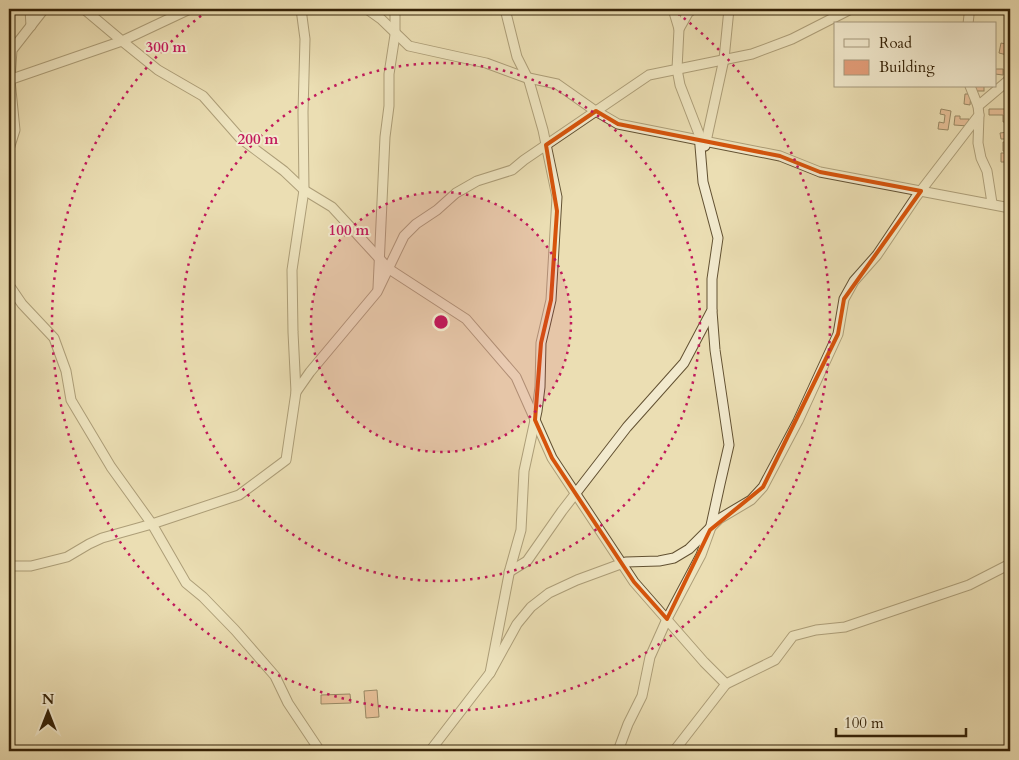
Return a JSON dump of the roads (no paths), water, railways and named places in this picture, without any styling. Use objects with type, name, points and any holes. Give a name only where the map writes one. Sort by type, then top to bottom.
[{"type":"street","points":[[30,9],[31,26]]},
{"type":"street","points":[[9,149],[15,130],[9,80],[11,52],[44,9]]},
{"type":"street","points":[[84,9],[158,70],[204,96],[240,138],[284,171],[304,190],[332,207],[388,269],[466,319],[516,377],[552,458],[634,582],[726,684]]},
{"type":"street","points":[[9,80],[122,40],[190,9]]},
{"type":"street","points":[[9,566],[31,566],[67,557],[102,538],[152,524],[239,494],[286,460],[296,392],[292,270],[304,190],[303,112],[305,39],[301,9]]},
{"type":"street","points":[[367,9],[382,19],[409,46],[486,63],[528,78],[557,84],[618,124],[780,156],[820,172],[921,192],[992,203],[1010,208]]},
{"type":"street","points":[[377,292],[385,137],[389,106],[389,74],[396,9]]},
{"type":"street","points":[[490,673],[509,572],[521,530],[524,471],[540,387],[541,343],[551,300],[557,211],[557,197],[546,145],[528,78],[517,57],[505,9]]},
{"type":"street","points":[[674,9],[679,29],[677,69],[680,85],[703,142]]},
{"type":"street","points":[[679,29],[688,13],[693,9]]},
{"type":"street","points":[[618,751],[628,724],[642,696],[650,657],[667,619],[701,555],[710,530],[729,445],[715,350],[712,310],[712,279],[718,238],[704,182],[701,157],[724,59],[729,9]]},
{"type":"street","points":[[296,392],[310,372],[377,292],[404,236],[416,224],[437,210],[456,193],[477,181],[512,170],[649,75],[752,54],[792,39],[851,9]]},
{"type":"street","points":[[968,9],[968,22]]},
{"type":"street","points":[[430,751],[490,673],[517,624],[531,607],[549,593],[622,563],[674,558],[689,549],[720,519],[751,500],[763,487],[798,421],[838,334],[844,298],[854,281],[877,255],[978,111],[1010,80]]},
{"type":"street","points":[[971,88],[978,111],[978,143],[981,158],[987,171],[992,203]]},
{"type":"street","points":[[9,285],[22,304],[54,338],[66,371],[71,400],[111,467],[152,524],[186,583],[203,597],[235,630],[275,676],[288,703],[320,751]]},
{"type":"street","points":[[509,572],[527,561],[628,427],[684,363],[712,310]]},
{"type":"street","points":[[674,751],[726,684],[776,660],[793,636],[816,630],[845,627],[969,585],[1010,564]]}]
